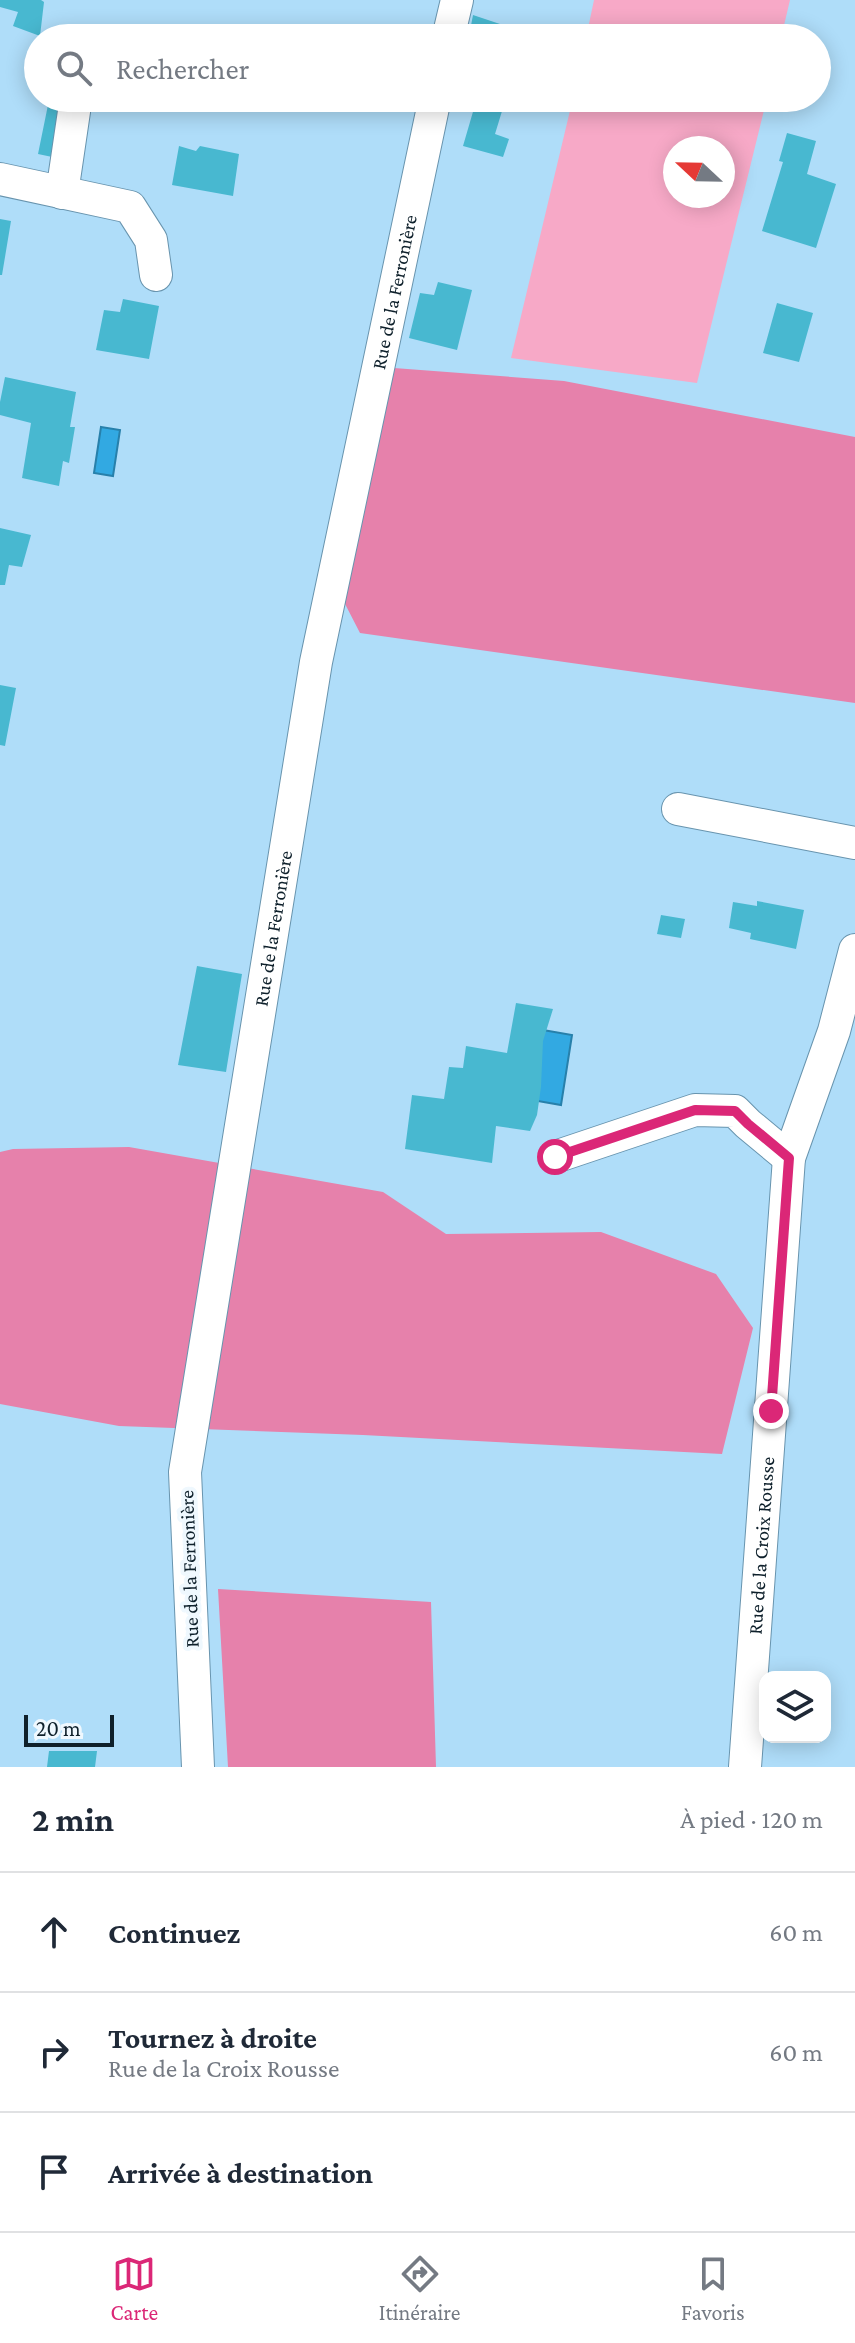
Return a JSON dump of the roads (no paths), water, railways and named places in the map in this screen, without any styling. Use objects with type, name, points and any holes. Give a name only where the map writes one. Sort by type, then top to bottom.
[{"type":"street","points":[[451,24],[457,0]]},
{"type":"street","points":[[62,193],[74,112]]},
{"type":"street","name":"Rue de la Ferronière","points":[[198,1767],[185,1472],[316,662],[432,112]]},
{"type":"street","points":[[0,179],[130,207],[151,240],[156,275]]},
{"type":"street","points":[[678,809],[855,843]]},
{"type":"street","name":"Rue de la Croix Rousse","points":[[745,1767],[789,1158],[844,1031],[855,950]]},
{"type":"street","points":[[555,1157],[695,1110],[735,1111],[789,1158]]},
{"type":"water","points":[[101,427],[120,430],[113,476],[94,473]]},
{"type":"water","points":[[543,1030],[572,1035],[561,1105],[532,1100]]}]
